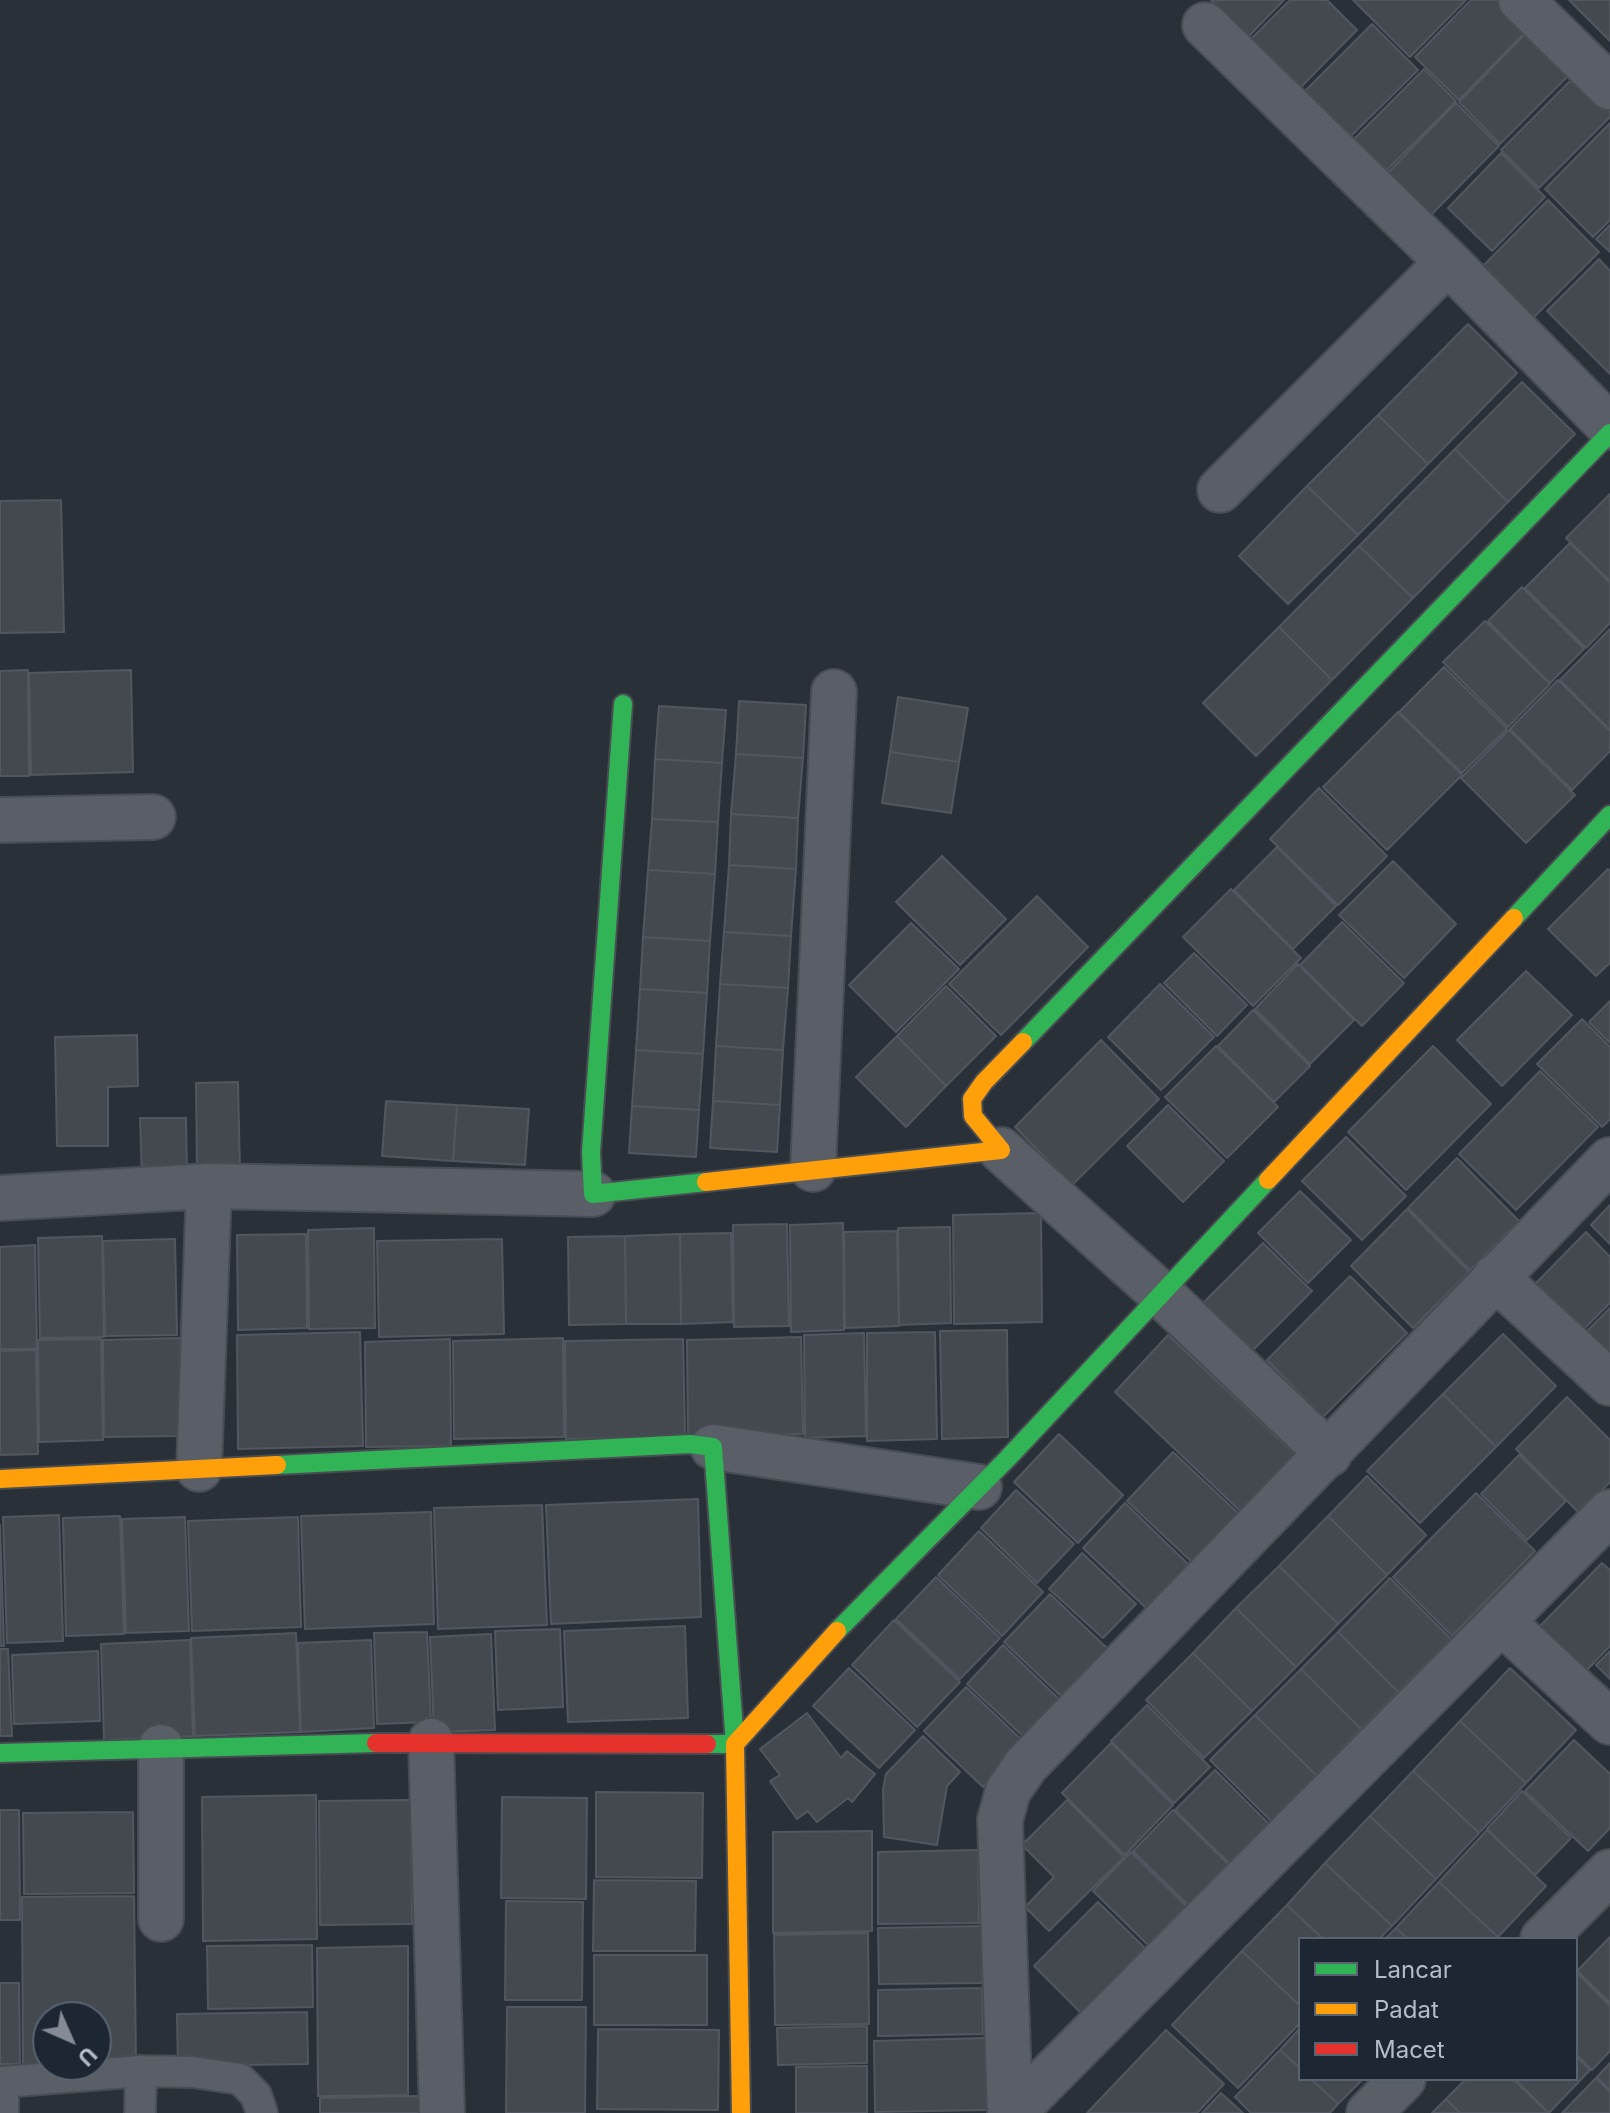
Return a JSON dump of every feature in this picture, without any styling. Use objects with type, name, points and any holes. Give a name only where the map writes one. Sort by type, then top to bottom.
[{"type":"street","points":[[1521,0],[1610,87]]},
{"type":"street","points":[[1205,25],[1448,262],[1610,427]]},
{"type":"street","points":[[1220,490],[1448,262]]},
{"type":"street","points":[[1329,1454],[1161,1294],[1001,1150],[973,1116],[972,1099],[984,1082],[1610,433]]},
{"type":"street","points":[[813,1169],[834,692]]},
{"type":"street","points":[[593,1194],[591,1152],[623,704]]},
{"type":"street","points":[[0,1753],[431,1741],[735,1744],[821,1647],[979,1487],[1610,815]]},
{"type":"street","points":[[0,820],[153,817]]},
{"type":"street","points":[[0,1198],[209,1186],[593,1194],[1001,1150]]},
{"type":"street","points":[[1012,2113],[1000,1820],[1008,1791],[1026,1765],[1610,1160]]},
{"type":"street","points":[[199,1469],[209,1186]]},
{"type":"street","points":[[1495,1277],[1610,1383]]},
{"type":"street","points":[[0,1479],[690,1444],[979,1487]]},
{"type":"street","points":[[713,1447],[735,1744],[741,2113]]},
{"type":"street","points":[[1012,2113],[1610,1512]]},
{"type":"street","points":[[1501,1621],[1610,1722]]},
{"type":"street","points":[[431,1741],[442,2113]]},
{"type":"street","points":[[161,1747],[161,1919]]},
{"type":"street","points":[[1545,1937],[1610,1872]]},
{"type":"street","points":[[1369,2113],[1401,2081]]},
{"type":"lane","points":[[140,2113],[141,2071]]},
{"type":"lane","points":[[3,2113],[3,2082],[141,2071],[193,2072],[240,2079],[256,2095],[262,2113]]},
{"type":"building","points":[[1211,0],[1284,0],[1248,37]]},
{"type":"building","points":[[1290,0],[1327,0],[1357,30],[1297,91],[1248,42]]},
{"type":"building","points":[[1353,0],[1466,0],[1410,57]]},
{"type":"building","points":[[1471,0],[1501,0],[1529,28],[1459,100],[1415,57]]},
{"type":"building","points":[[1569,0],[1610,0],[1610,41]]},
{"type":"building","points":[[1372,24],[1418,70],[1345,142],[1299,97]]},
{"type":"building","points":[[1531,28],[1573,71],[1500,144],[1459,102]]},
{"type":"building","points":[[1424,69],[1456,101],[1380,177],[1348,145]]},
{"type":"building","points":[[1578,73],[1610,105],[1610,117],[1539,188],[1501,150]]},
{"type":"building","points":[[1456,103],[1499,146],[1425,221],[1382,179]]},
{"type":"building","points":[[1610,123],[1610,220],[1593,237],[1545,189]]},
{"type":"building","points":[[1501,153],[1545,197],[1492,251],[1448,208]]},
{"type":"building","points":[[1548,200],[1599,252],[1530,321],[1479,270]]},
{"type":"building","points":[[1610,225],[1610,252],[1596,239]]},
{"type":"building","points":[[1599,259],[1610,271],[1610,374],[1547,311]]},
{"type":"building","points":[[1468,324],[1517,373],[1428,464],[1378,415]]},
{"type":"building","points":[[1522,382],[1575,434],[1508,502],[1455,449]]},
{"type":"building","points":[[1378,415],[1428,464],[1358,535],[1307,486]]},
{"type":"building","points":[[1455,449],[1508,502],[1413,598],[1359,546]]},
{"type":"building","points":[[1307,486],[1358,535],[1288,604],[1239,556]]},
{"type":"building","points":[[1610,494],[1610,581],[1566,538]]},
{"type":"building","points":[[61,500],[64,632],[0,633],[0,501]]},
{"type":"building","points":[[1570,543],[1610,583],[1610,623],[1586,648],[1525,588]]},
{"type":"building","points":[[1359,546],[1413,598],[1332,680],[1279,627]]},
{"type":"building","points":[[1522,587],[1584,649],[1550,683],[1488,621]]},
{"type":"building","points":[[1485,621],[1550,684],[1508,727],[1443,662]]},
{"type":"building","points":[[1279,627],[1332,680],[1256,756],[1203,703]]},
{"type":"building","points":[[1610,629],[1610,730],[1560,680]]},
{"type":"building","points":[[1444,667],[1507,729],[1462,773],[1399,712]]},
{"type":"building","points":[[28,670],[29,776],[0,776],[0,671]]},
{"type":"building","points":[[131,670],[133,772],[31,775],[29,673]]},
{"type":"building","points":[[1558,680],[1610,731],[1610,751],[1572,790],[1510,729]]},
{"type":"building","points":[[898,697],[968,708],[959,762],[890,752]]},
{"type":"building","points":[[739,701],[806,705],[803,758],[736,754]]},
{"type":"building","points":[[659,706],[726,710],[722,763],[655,759]]},
{"type":"building","points":[[1398,712],[1462,775],[1387,850],[1323,787]]},
{"type":"building","points":[[1509,730],[1575,795],[1526,843],[1461,778]]},
{"type":"building","points":[[890,752],[959,762],[951,813],[882,803]]},
{"type":"building","points":[[736,754],[803,758],[798,818],[731,814]]},
{"type":"building","points":[[655,759],[722,763],[718,822],[652,819]]},
{"type":"building","points":[[1319,788],[1387,856],[1338,905],[1270,839]]},
{"type":"building","points":[[731,814],[798,818],[796,869],[729,865]]},
{"type":"building","points":[[652,819],[718,822],[715,874],[648,870]]},
{"type":"building","points":[[1277,847],[1336,906],[1293,949],[1234,890]]},
{"type":"building","points":[[942,856],[1006,919],[960,965],[896,902]]},
{"type":"building","points":[[1393,861],[1456,924],[1404,978],[1339,915]]},
{"type":"building","points":[[729,865],[796,869],[791,936],[724,932]]},
{"type":"building","points":[[1608,869],[1610,963],[1596,976],[1548,929]]},
{"type":"building","points":[[648,870],[715,874],[710,941],[643,937]]},
{"type":"building","points":[[1231,889],[1301,958],[1253,1006],[1183,937]]},
{"type":"building","points":[[1037,896],[1088,947],[1001,1035],[949,984]]},
{"type":"building","points":[[1342,922],[1404,983],[1362,1026],[1300,965]]},
{"type":"building","points":[[911,923],[959,969],[896,1032],[849,985]]},
{"type":"building","points":[[724,932],[791,936],[788,988],[720,984]]},
{"type":"building","points":[[643,937],[710,941],[707,993],[640,989]]},
{"type":"building","points":[[1194,953],[1247,1005],[1217,1036],[1164,983]]},
{"type":"building","points":[[1298,964],[1354,1020],[1310,1064],[1255,1009]]},
{"type":"building","points":[[1526,971],[1572,1015],[1502,1086],[1457,1040]]},
{"type":"building","points":[[720,984],[788,988],[783,1050],[716,1046]]},
{"type":"building","points":[[1160,984],[1214,1037],[1161,1090],[1108,1037]]},
{"type":"building","points":[[946,986],[996,1036],[946,1086],[897,1036]]},
{"type":"building","points":[[640,989],[707,993],[703,1054],[636,1050]]},
{"type":"building","points":[[1610,1001],[1610,1043],[1589,1022]]},
{"type":"building","points":[[1253,1010],[1310,1066],[1274,1102],[1218,1046]]},
{"type":"building","points":[[1582,1019],[1610,1047],[1610,1119],[1602,1127],[1537,1064]]},
{"type":"building","points":[[137,1035],[138,1086],[108,1087],[108,1146],[57,1146],[55,1037]]},
{"type":"building","points":[[897,1036],[946,1086],[906,1127],[856,1077]]},
{"type":"building","points":[[1101,1040],[1159,1099],[1072,1185],[1015,1127]]},
{"type":"building","points":[[716,1046],[783,1050],[780,1105],[713,1101]]},
{"type":"building","points":[[1216,1046],[1278,1107],[1227,1158],[1165,1097]]},
{"type":"building","points":[[1433,1046],[1491,1104],[1406,1190],[1348,1132]]},
{"type":"building","points":[[636,1050],[703,1054],[699,1110],[632,1106]]},
{"type":"building","points":[[1540,1071],[1598,1127],[1516,1210],[1459,1154]]},
{"type":"building","points":[[238,1082],[240,1172],[197,1172],[196,1083]]},
{"type":"building","points":[[386,1101],[457,1105],[453,1161],[382,1156]]},
{"type":"building","points":[[713,1101],[780,1105],[777,1152],[710,1148]]},
{"type":"building","points":[[457,1105],[529,1109],[525,1165],[453,1161]]},
{"type":"building","points":[[1168,1105],[1224,1161],[1183,1202],[1127,1146]]},
{"type":"building","points":[[632,1106],[699,1110],[696,1157],[629,1153]]},
{"type":"building","points":[[140,1118],[186,1118],[187,1177],[142,1177]]},
{"type":"building","points":[[1346,1137],[1406,1196],[1362,1240],[1302,1181]]},
{"type":"building","points":[[1457,1158],[1519,1221],[1470,1270],[1408,1208]]},
{"type":"building","points":[[1300,1191],[1351,1240],[1308,1283],[1258,1233]]},
{"type":"building","points":[[1610,1205],[1610,1244],[1591,1225]]},
{"type":"building","points":[[1407,1209],[1469,1272],[1413,1328],[1351,1266]]},
{"type":"building","points":[[1041,1213],[1042,1322],[954,1324],[953,1215]]},
{"type":"building","points":[[843,1223],[844,1330],[791,1332],[790,1225]]},
{"type":"building","points":[[787,1224],[789,1326],[734,1327],[733,1225]]},
{"type":"building","points":[[950,1227],[951,1323],[899,1325],[898,1228]]},
{"type":"building","points":[[374,1228],[375,1328],[309,1329],[308,1230]]},
{"type":"building","points":[[897,1231],[899,1326],[845,1328],[844,1232]]},
{"type":"building","points":[[1586,1232],[1610,1257],[1610,1303],[1583,1330],[1536,1283]]},
{"type":"building","points":[[731,1233],[733,1322],[681,1324],[680,1234]]},
{"type":"building","points":[[306,1234],[307,1328],[238,1330],[237,1235]]},
{"type":"building","points":[[680,1234],[681,1324],[626,1324],[625,1236]]},
{"type":"building","points":[[102,1236],[104,1337],[40,1338],[38,1238]]},
{"type":"building","points":[[625,1236],[626,1324],[569,1325],[568,1237]]},
{"type":"building","points":[[175,1239],[177,1335],[105,1336],[103,1241]]},
{"type":"building","points":[[502,1239],[504,1334],[379,1337],[377,1241]]},
{"type":"building","points":[[1263,1243],[1312,1291],[1248,1355],[1199,1307]]},
{"type":"building","points":[[35,1245],[37,1349],[0,1349],[0,1247]]},
{"type":"building","points":[[1350,1276],[1407,1333],[1323,1417],[1267,1360]]},
{"type":"building","points":[[1610,1308],[1610,1358],[1585,1333]]},
{"type":"building","points":[[1007,1330],[1008,1437],[942,1439],[940,1331]]},
{"type":"building","points":[[360,1332],[363,1446],[238,1449],[237,1335]]},
{"type":"building","points":[[935,1332],[937,1439],[867,1441],[867,1333]]},
{"type":"building","points":[[864,1333],[866,1436],[805,1438],[804,1335]]},
{"type":"building","points":[[1503,1334],[1556,1386],[1496,1447],[1443,1394]]},
{"type":"building","points":[[1168,1335],[1295,1454],[1240,1511],[1115,1392]]},
{"type":"building","points":[[801,1337],[803,1434],[688,1436],[687,1340]]},
{"type":"building","points":[[180,1338],[180,1436],[104,1437],[103,1340]]},
{"type":"building","points":[[563,1338],[564,1437],[454,1439],[453,1341]]},
{"type":"building","points":[[101,1339],[103,1440],[39,1442],[38,1340]]},
{"type":"building","points":[[450,1339],[451,1446],[366,1447],[365,1342]]},
{"type":"building","points":[[683,1339],[685,1436],[566,1439],[565,1341]]},
{"type":"building","points":[[36,1350],[38,1454],[0,1455],[0,1351]]},
{"type":"building","points":[[1443,1394],[1496,1447],[1420,1523],[1367,1471]]},
{"type":"building","points":[[1567,1397],[1610,1440],[1610,1482],[1579,1513],[1516,1449]]},
{"type":"building","points":[[1059,1434],[1123,1495],[1078,1543],[1014,1482]]},
{"type":"building","points":[[1173,1452],[1241,1516],[1195,1565],[1127,1501]]},
{"type":"building","points":[[1519,1455],[1566,1501],[1527,1540],[1481,1494]]},
{"type":"building","points":[[1367,1476],[1426,1535],[1387,1575],[1328,1516]]},
{"type":"building","points":[[1016,1490],[1074,1544],[1037,1583],[981,1528]]},
{"type":"building","points":[[1476,1493],[1535,1551],[1452,1636],[1393,1577]]},
{"type":"building","points":[[698,1499],[701,1617],[551,1624],[546,1505]]},
{"type":"building","points":[[1125,1503],[1189,1565],[1147,1609],[1083,1548]]},
{"type":"building","points":[[542,1505],[547,1625],[438,1629],[434,1508]]},
{"type":"building","points":[[431,1512],[434,1624],[305,1629],[301,1516]]},
{"type":"building","points":[[59,1515],[63,1641],[7,1643],[3,1517]]},
{"type":"building","points":[[120,1516],[124,1634],[66,1636],[63,1518]]},
{"type":"building","points":[[1328,1516],[1387,1575],[1338,1624],[1279,1566]]},
{"type":"building","points":[[185,1517],[189,1631],[126,1633],[122,1519]]},
{"type":"building","points":[[298,1517],[301,1627],[192,1631],[188,1521]]},
{"type":"building","points":[[0,1525],[4,1646],[0,1646]]},
{"type":"building","points":[[979,1531],[1043,1592],[1002,1636],[938,1575]]},
{"type":"building","points":[[1082,1553],[1136,1604],[1103,1638],[1049,1589]]},
{"type":"building","points":[[1602,1563],[1610,1570],[1610,1646],[1583,1674],[1537,1629]]},
{"type":"building","points":[[1279,1566],[1338,1624],[1296,1667],[1236,1608]]},
{"type":"building","points":[[936,1577],[1000,1638],[960,1679],[896,1619]]},
{"type":"building","points":[[1390,1578],[1451,1639],[1398,1692],[1338,1632]]},
{"type":"building","points":[[1050,1594],[1109,1650],[1063,1698],[1004,1642]]},
{"type":"building","points":[[1236,1608],[1296,1667],[1252,1711],[1193,1653]]},
{"type":"building","points":[[894,1620],[960,1682],[917,1727],[852,1665]]},
{"type":"building","points":[[685,1626],[688,1718],[568,1722],[564,1631]]},
{"type":"building","points":[[560,1629],[563,1707],[498,1710],[495,1631]]},
{"type":"building","points":[[427,1632],[431,1722],[377,1724],[374,1633]]},
{"type":"building","points":[[1338,1632],[1398,1692],[1361,1729],[1301,1669]]},
{"type":"building","points":[[296,1633],[300,1732],[195,1736],[191,1638]]},
{"type":"building","points":[[491,1634],[495,1730],[434,1732],[430,1637]]},
{"type":"building","points":[[190,1640],[193,1736],[104,1740],[101,1644]]},
{"type":"building","points":[[371,1640],[374,1728],[301,1732],[298,1643]]},
{"type":"building","points":[[1003,1645],[1063,1703],[1027,1740],[967,1684]]},
{"type":"building","points":[[0,1649],[8,1649],[12,1736],[0,1736]]},
{"type":"building","points":[[98,1651],[100,1721],[14,1724],[12,1655]]},
{"type":"building","points":[[1610,1651],[1610,1679],[1596,1665]]},
{"type":"building","points":[[1193,1653],[1252,1711],[1204,1758],[1146,1700]]},
{"type":"building","points":[[849,1668],[915,1730],[879,1768],[813,1706]]},
{"type":"building","points":[[1510,1668],[1576,1730],[1526,1783],[1460,1721]]},
{"type":"building","points":[[1301,1669],[1361,1729],[1316,1775],[1255,1715]]},
{"type":"building","points":[[966,1687],[1025,1743],[983,1787],[924,1731]]},
{"type":"building","points":[[1147,1705],[1210,1767],[1174,1803],[1111,1741]]},
{"type":"building","points":[[807,1713],[841,1758],[847,1751],[875,1774],[852,1802],[848,1798],[817,1822],[808,1811],[797,1819],[770,1781],[780,1775],[760,1749]]},
{"type":"building","points":[[1255,1715],[1316,1775],[1271,1821],[1210,1760]]},
{"type":"building","points":[[1460,1721],[1526,1783],[1479,1833],[1413,1771]]},
{"type":"building","points":[[923,1736],[960,1772],[947,1786],[937,1845],[884,1837],[883,1789],[886,1774]]},
{"type":"building","points":[[1574,1740],[1610,1774],[1610,1828],[1588,1851],[1525,1791]]},
{"type":"building","points":[[1111,1743],[1173,1805],[1125,1855],[1062,1793]]},
{"type":"building","points":[[1215,1770],[1274,1829],[1234,1868],[1175,1810]]},
{"type":"building","points":[[1413,1771],[1479,1833],[1436,1879],[1370,1816]]},
{"type":"building","points":[[1522,1791],[1571,1838],[1535,1875],[1487,1829]]},
{"type":"building","points":[[596,1792],[703,1793],[702,1878],[596,1877]]},
{"type":"building","points":[[316,1795],[317,1939],[203,1941],[202,1797]]},
{"type":"building","points":[[502,1797],[587,1798],[586,1899],[501,1898]]},
{"type":"building","points":[[411,1800],[412,1924],[320,1925],[319,1801]]},
{"type":"building","points":[[1067,1800],[1124,1857],[1049,1931],[1025,1907],[1054,1877],[1022,1845]]},
{"type":"building","points":[[0,1810],[19,1810],[20,1920],[0,1920]]},
{"type":"building","points":[[1173,1810],[1235,1871],[1195,1912],[1133,1851]]},
{"type":"building","points":[[133,1812],[134,1893],[24,1894],[23,1813]]},
{"type":"building","points":[[1370,1816],[1436,1879],[1392,1926],[1325,1863]]},
{"type":"building","points":[[1487,1830],[1546,1886],[1498,1937],[1439,1882]]},
{"type":"building","points":[[872,1831],[872,1931],[773,1933],[773,1832]]},
{"type":"building","points":[[978,1850],[979,1923],[878,1924],[878,1852]]},
{"type":"building","points":[[1131,1852],[1191,1911],[1153,1950],[1093,1891]]},
{"type":"building","points":[[1325,1863],[1392,1926],[1381,1937],[1321,1937],[1287,1905]]},
{"type":"building","points":[[594,1880],[696,1881],[695,1951],[593,1951]]},
{"type":"building","points":[[1439,1882],[1498,1937],[1406,1937],[1396,1928]]},
{"type":"building","points":[[134,1896],[136,2064],[112,2065],[112,2001],[32,2001],[32,2066],[23,2066],[22,1897]]},
{"type":"building","points":[[506,1901],[583,1902],[582,2000],[505,2000]]},
{"type":"building","points":[[1098,1902],[1154,1957],[1090,2022],[1034,1966]]},
{"type":"building","points":[[1287,1905],[1321,1937],[1298,1937],[1298,2004],[1242,1951]]},
{"type":"building","points":[[982,1926],[982,1983],[879,1984],[878,1928]]},
{"type":"building","points":[[1396,1928],[1406,1937],[1387,1937]]},
{"type":"building","points":[[868,1933],[869,2024],[775,2025],[774,1935]]},
{"type":"building","points":[[1610,1937],[1610,2003],[1578,1972]]},
{"type":"building","points":[[312,1945],[313,2007],[208,2009],[207,1946]]},
{"type":"building","points":[[408,1946],[408,2095],[318,2096],[317,1948]]},
{"type":"building","points":[[1242,1951],[1298,2004],[1298,2025],[1238,2088],[1172,2025]]},
{"type":"building","points":[[594,1955],[707,1955],[707,2025],[594,2025]]},
{"type":"building","points":[[1578,1974],[1610,2006],[1610,2051],[1592,2070],[1578,2056]]},
{"type":"building","points":[[0,1983],[19,1983],[20,2064],[0,2064]]},
{"type":"building","points":[[982,1988],[983,2034],[878,2036],[878,1990]]},
{"type":"building","points":[[507,2007],[586,2007],[585,2113],[506,2113]]},
{"type":"building","points":[[307,2012],[308,2064],[178,2066],[177,2014]]},
{"type":"building","points":[[867,2026],[867,2063],[778,2065],[777,2028]]},
{"type":"building","points":[[598,2029],[719,2030],[718,2110],[597,2109]]},
{"type":"building","points":[[1166,2030],[1224,2084],[1197,2113],[1087,2113]]},
{"type":"building","points":[[1298,2030],[1298,2066],[1280,2050]]},
{"type":"building","points":[[986,2038],[987,2110],[875,2112],[874,2041]]},
{"type":"building","points":[[1280,2050],[1298,2066],[1298,2081],[1313,2081],[1338,2104],[1330,2113],[1251,2113],[1235,2097]]},
{"type":"building","points":[[1578,2058],[1590,2070],[1549,2113],[1517,2081],[1578,2081]]},
{"type":"building","points":[[1610,2063],[1610,2090],[1597,2077]]},
{"type":"building","points":[[867,2066],[867,2113],[796,2113],[796,2067]]},
{"type":"building","points":[[1596,2078],[1610,2092],[1610,2113],[1562,2113]]},
{"type":"building","points":[[1313,2081],[1361,2081],[1338,2104]]},
{"type":"building","points":[[1464,2081],[1515,2081],[1548,2113],[1460,2113],[1446,2099]]},
{"type":"building","points":[[1221,2093],[1243,2113],[1202,2113]]},
{"type":"building","points":[[419,2096],[419,2113],[320,2113],[320,2098]]},
{"type":"building","points":[[1446,2099],[1460,2113],[1432,2113]]},
{"type":"traffic: fast","points":[[1023,1042],[1610,433]]},
{"type":"traffic: fast","points":[[623,704],[591,1152],[593,1194],[706,1182]]},
{"type":"traffic: fast","points":[[1514,918],[1610,815]]},
{"type":"traffic: fast","points":[[837,1631],[1008,1458],[1268,1180]]},
{"type":"traffic: fast","points":[[277,1465],[690,1444],[713,1447],[735,1744],[707,1744]]},
{"type":"traffic: fast","points":[[0,1753],[376,1743]]},
{"type":"traffic: slow","points":[[1268,1180],[1514,918]]},
{"type":"traffic: slow","points":[[706,1182],[1001,1150],[973,1116],[972,1099],[1023,1042]]},
{"type":"traffic: slow","points":[[0,1479],[277,1465]]},
{"type":"traffic: slow","points":[[741,2113],[735,1744],[837,1631]]},
{"type":"traffic: jam","points":[[376,1743],[707,1744]]}]
